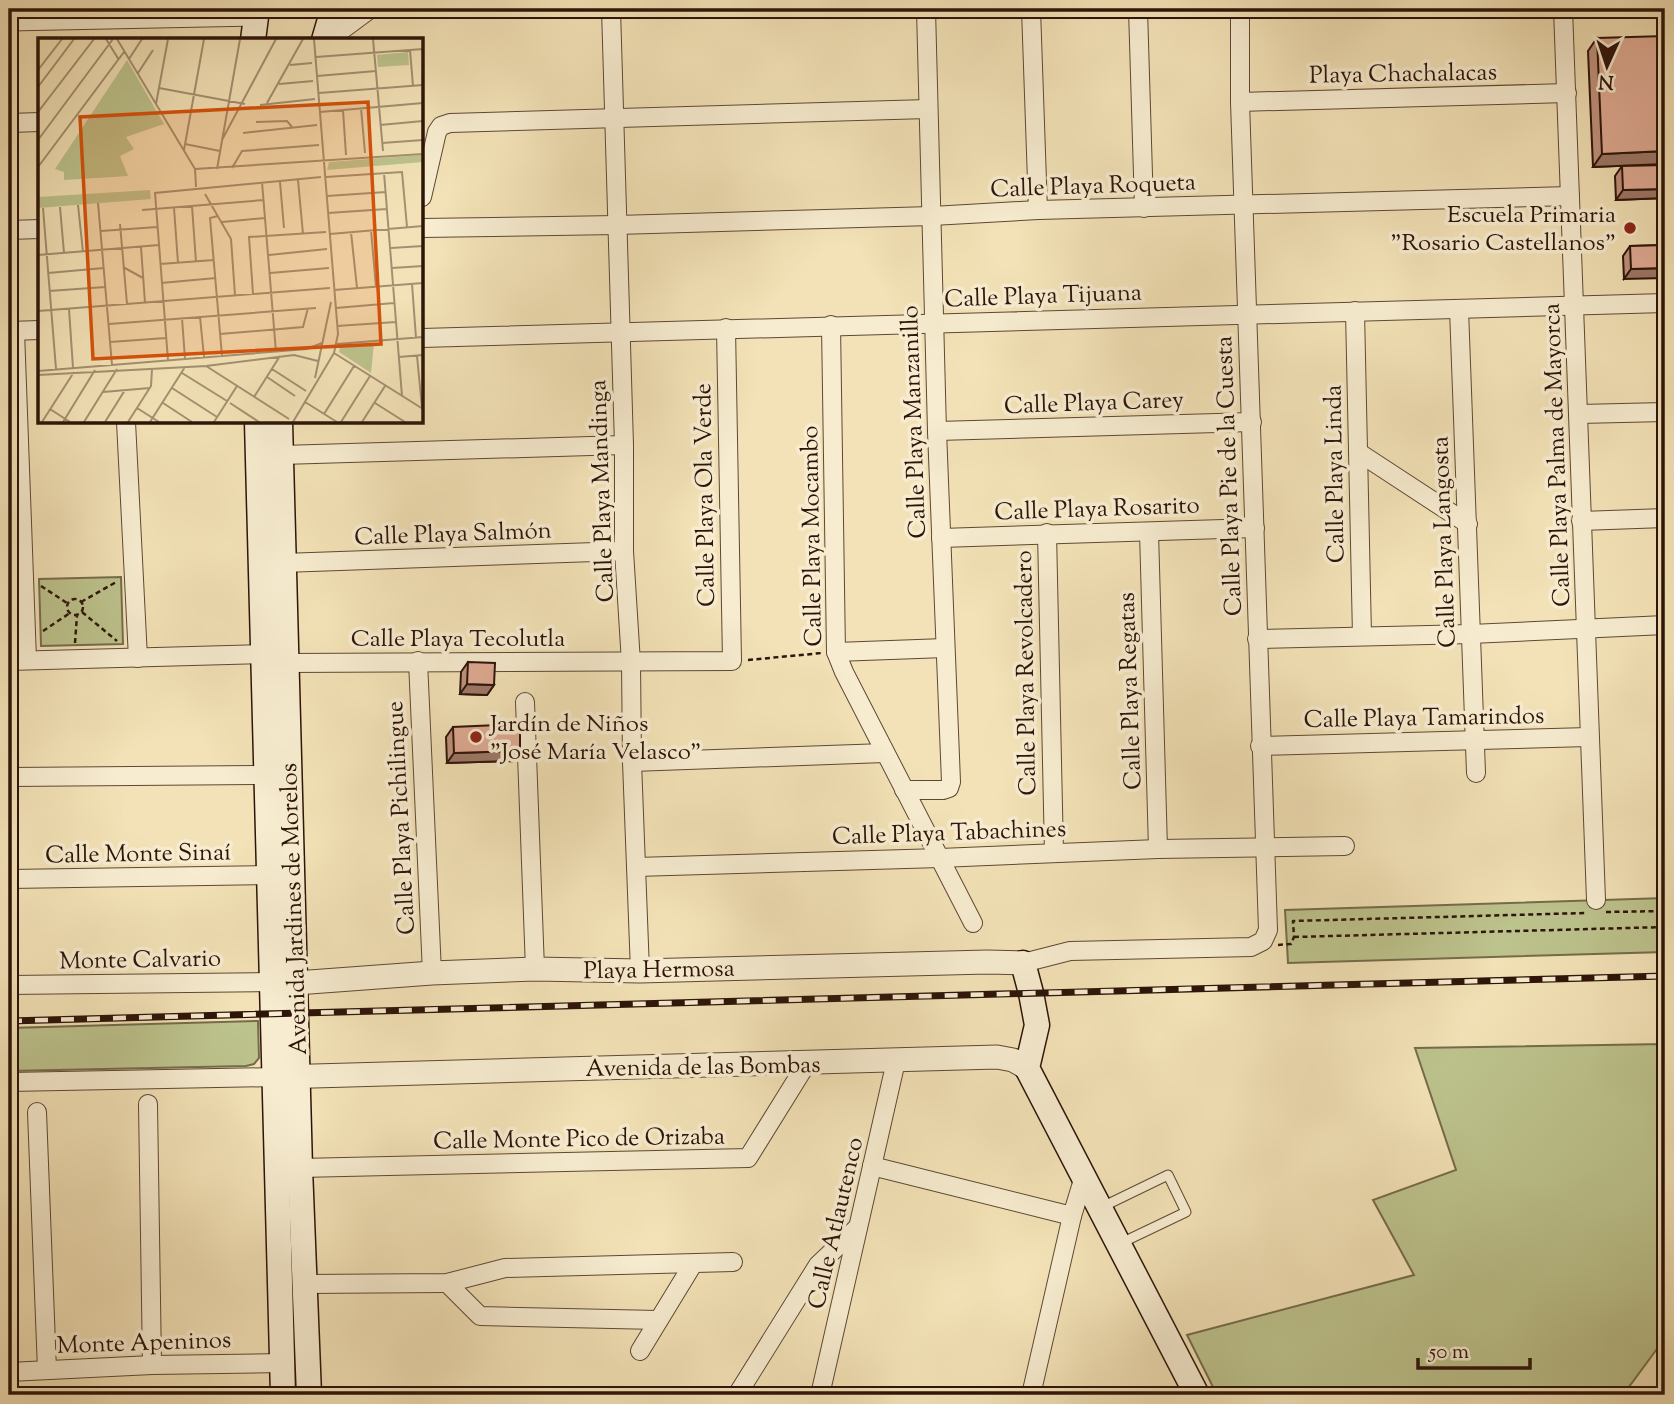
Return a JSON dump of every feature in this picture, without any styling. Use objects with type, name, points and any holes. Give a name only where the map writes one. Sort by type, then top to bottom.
[{"type":"main road","points":[[325,38],[333,9]]},
{"type":"main road","points":[[253,38],[257,11]]},
{"type":"main road","name":"Avenida Jardines de Morelos","points":[[257,424],[274,659],[287,1077],[281,1363],[283,1395]]},
{"type":"main road","name":"Avenida Jardines de Morelos","points":[[274,659],[283,563],[281,424]]},
{"type":"main road","name":"Avenida Jardines de Morelos","points":[[276,715],[267,775],[269,875],[283,982]]},
{"type":"main road","points":[[1023,963],[1037,1025],[1027,1068],[1197,1395]]},
{"type":"main road","name":"Avenida Jardines de Morelos","points":[[287,1077],[300,1167],[309,1395]]},
{"type":"street","points":[[332,38],[339,29],[366,9]]},
{"type":"street","name":"Calle Playa Mandinga","points":[[611,9],[624,445],[624,551],[631,663],[640,971]]},
{"type":"street","name":"Calle Playa Manzanillo","points":[[904,790],[943,790],[949,788],[951,782],[937,431],[926,9]]},
{"type":"street","points":[[1031,9],[1038,210]]},
{"type":"street","points":[[1138,9],[1144,208]]},
{"type":"street","name":"Calle Playa Pie de la Cuesta","points":[[1240,9],[1240,102],[1268,930],[1264,941]]},
{"type":"street","name":"Calle Playa Palma de Mayorca","points":[[1563,9],[1576,305],[1594,908]]},
{"type":"street","points":[[9,19],[257,11]]},
{"type":"street","name":"Playa Chachalacas","points":[[1240,102],[1567,93]]},
{"type":"street","points":[[424,188],[437,132],[440,126],[450,123],[928,109]]},
{"type":"street","points":[[9,123],[38,122]]},
{"type":"street","name":"Calle Playa Roqueta","points":[[424,228],[617,226],[1038,210],[1570,196]]},
{"type":"street","points":[[9,230],[38,229]]},
{"type":"street","name":"Calle Playa Tijuana","points":[[424,338],[1665,303]]},
{"type":"street","name":"Calle Playa Langosta","points":[[1459,309],[1475,774]]},
{"type":"street","name":"Calle Playa Linda","points":[[1355,311],[1362,636]]},
{"type":"street","name":"Calle Playa Mocambo","points":[[831,325],[836,652],[974,923]]},
{"type":"street","name":"Calle Playa Ola Verde","points":[[726,328],[732,661]]},
{"type":"street","points":[[27,651],[12,331],[38,330]]},
{"type":"street","points":[[1579,414],[1665,412]]},
{"type":"street","name":"Calle Playa Carey","points":[[937,431],[1252,422]]},
{"type":"street","points":[[127,424],[138,658]]},
{"type":"street","points":[[281,455],[624,445]]},
{"type":"street","points":[[1358,452],[1468,524]]},
{"type":"street","points":[[1581,521],[1665,518]]},
{"type":"street","name":"Calle Playa Rosarito","points":[[941,538],[1255,528]]},
{"type":"street","name":"Calle Playa Regatas","points":[[1149,532],[1158,849]]},
{"type":"street","name":"Calle Playa Revolcadero","points":[[1047,533],[1054,853]]},
{"type":"street","name":"Calle Playa Salmón","points":[[283,563],[624,551]]},
{"type":"street","points":[[1257,639],[1471,634],[1665,625]]},
{"type":"street","points":[[836,652],[945,648]]},
{"type":"street","name":"Calle Playa Tecolutla","points":[[9,661],[27,651],[74,659],[631,663],[732,661]]},
{"type":"street","name":"Calle Playa Pichilingue","points":[[418,661],[432,973]]},
{"type":"street","points":[[525,702],[535,969]]},
{"type":"street","name":"Calle Playa Tamarindos","points":[[1260,746],[1589,737]]},
{"type":"street","points":[[632,762],[885,752]]},
{"type":"street","points":[[9,777],[267,775]]},
{"type":"street","name":"Calle Playa Tabachines","points":[[636,867],[1158,849],[1345,846]]},
{"type":"street","name":"Calle Monte Sinaí","points":[[9,879],[269,875]]},
{"type":"street","name":"Playa Hermosa","points":[[283,982],[535,969],[640,971],[1023,963],[1070,951],[1251,947],[1264,941]]},
{"type":"street","name":"Monte Calvario","points":[[9,985],[283,982]]},
{"type":"street","name":"Avenida de las Bombas","points":[[9,1082],[896,1061],[997,1056],[1013,1060],[1027,1068]]},
{"type":"street","name":"Calle Atlautenco","points":[[820,1395],[896,1061]]},
{"type":"street","name":"Calle Monte Pico de Orizaba","points":[[300,1167],[748,1158],[807,1063]]},
{"type":"street","points":[[148,1104],[152,1365]]},
{"type":"street","points":[[37,1112],[47,1370]]},
{"type":"street","points":[[873,1166],[1072,1216]]},
{"type":"street","points":[[1031,1395],[1072,1216],[1083,1180]]},
{"type":"street","points":[[737,1395],[818,1265],[858,1227]]},
{"type":"street","points":[[305,1284],[447,1283],[505,1268],[733,1262]]},
{"type":"street","points":[[640,1351],[693,1264]]},
{"type":"street","points":[[447,1283],[480,1316],[658,1320]]},
{"type":"street","name":"Monte Apeninos","points":[[9,1372],[152,1365],[281,1363]]},
{"type":"lane","points":[[1098,1209],[1168,1175],[1186,1212],[1117,1245]]},
{"type":"path","points":[[81,602],[135,571]]},
{"type":"path","points":[[23,573],[67,603],[69,614]]},
{"type":"path","points":[[67,603],[74,599],[81,602],[82,612]]},
{"type":"path","points":[[82,612],[138,658]]},
{"type":"path","points":[[27,651],[69,614],[77,615],[82,612]]},
{"type":"path","points":[[74,659],[77,615]]},
{"type":"path","points":[[732,661],[836,652]]},
{"type":"path","points":[[1665,911],[1594,908],[1293,920],[1294,937],[1665,927]]},
{"type":"green space","points":[[121,577],[123,644],[41,646],[39,579]]},
{"type":"green space","points":[[1665,898],[1665,952],[1288,963],[1285,910]]},
{"type":"green space","points":[[258,1021],[259,1058],[254,1064],[246,1066],[9,1071],[9,1028]]},
{"type":"green space","points":[[1665,1044],[1665,1338],[1623,1395],[1217,1395],[1187,1335],[1414,1275],[1373,1200],[1456,1170],[1415,1048]]},
{"type":"building","points":[[1665,36],[1665,151],[1602,154],[1597,38]]},
{"type":"building","points":[[1665,165],[1665,189],[1623,190],[1622,166]]},
{"type":"building","points":[[1665,245],[1665,268],[1631,269],[1630,246]]},
{"type":"building","points":[[468,662],[495,663],[494,685],[467,684]]},
{"type":"building","points":[[520,724],[520,751],[454,753],[453,727]]},
{"type":"railway","points":[[9,1021],[1665,976]]},
{"type":"place","name":"Escuela Primaria \"Rosario Castellanos\"","points":[[1630,228]]},
{"type":"place","name":"Jardín de Niños \"José María Velasco\"","points":[[476,737]]}]
